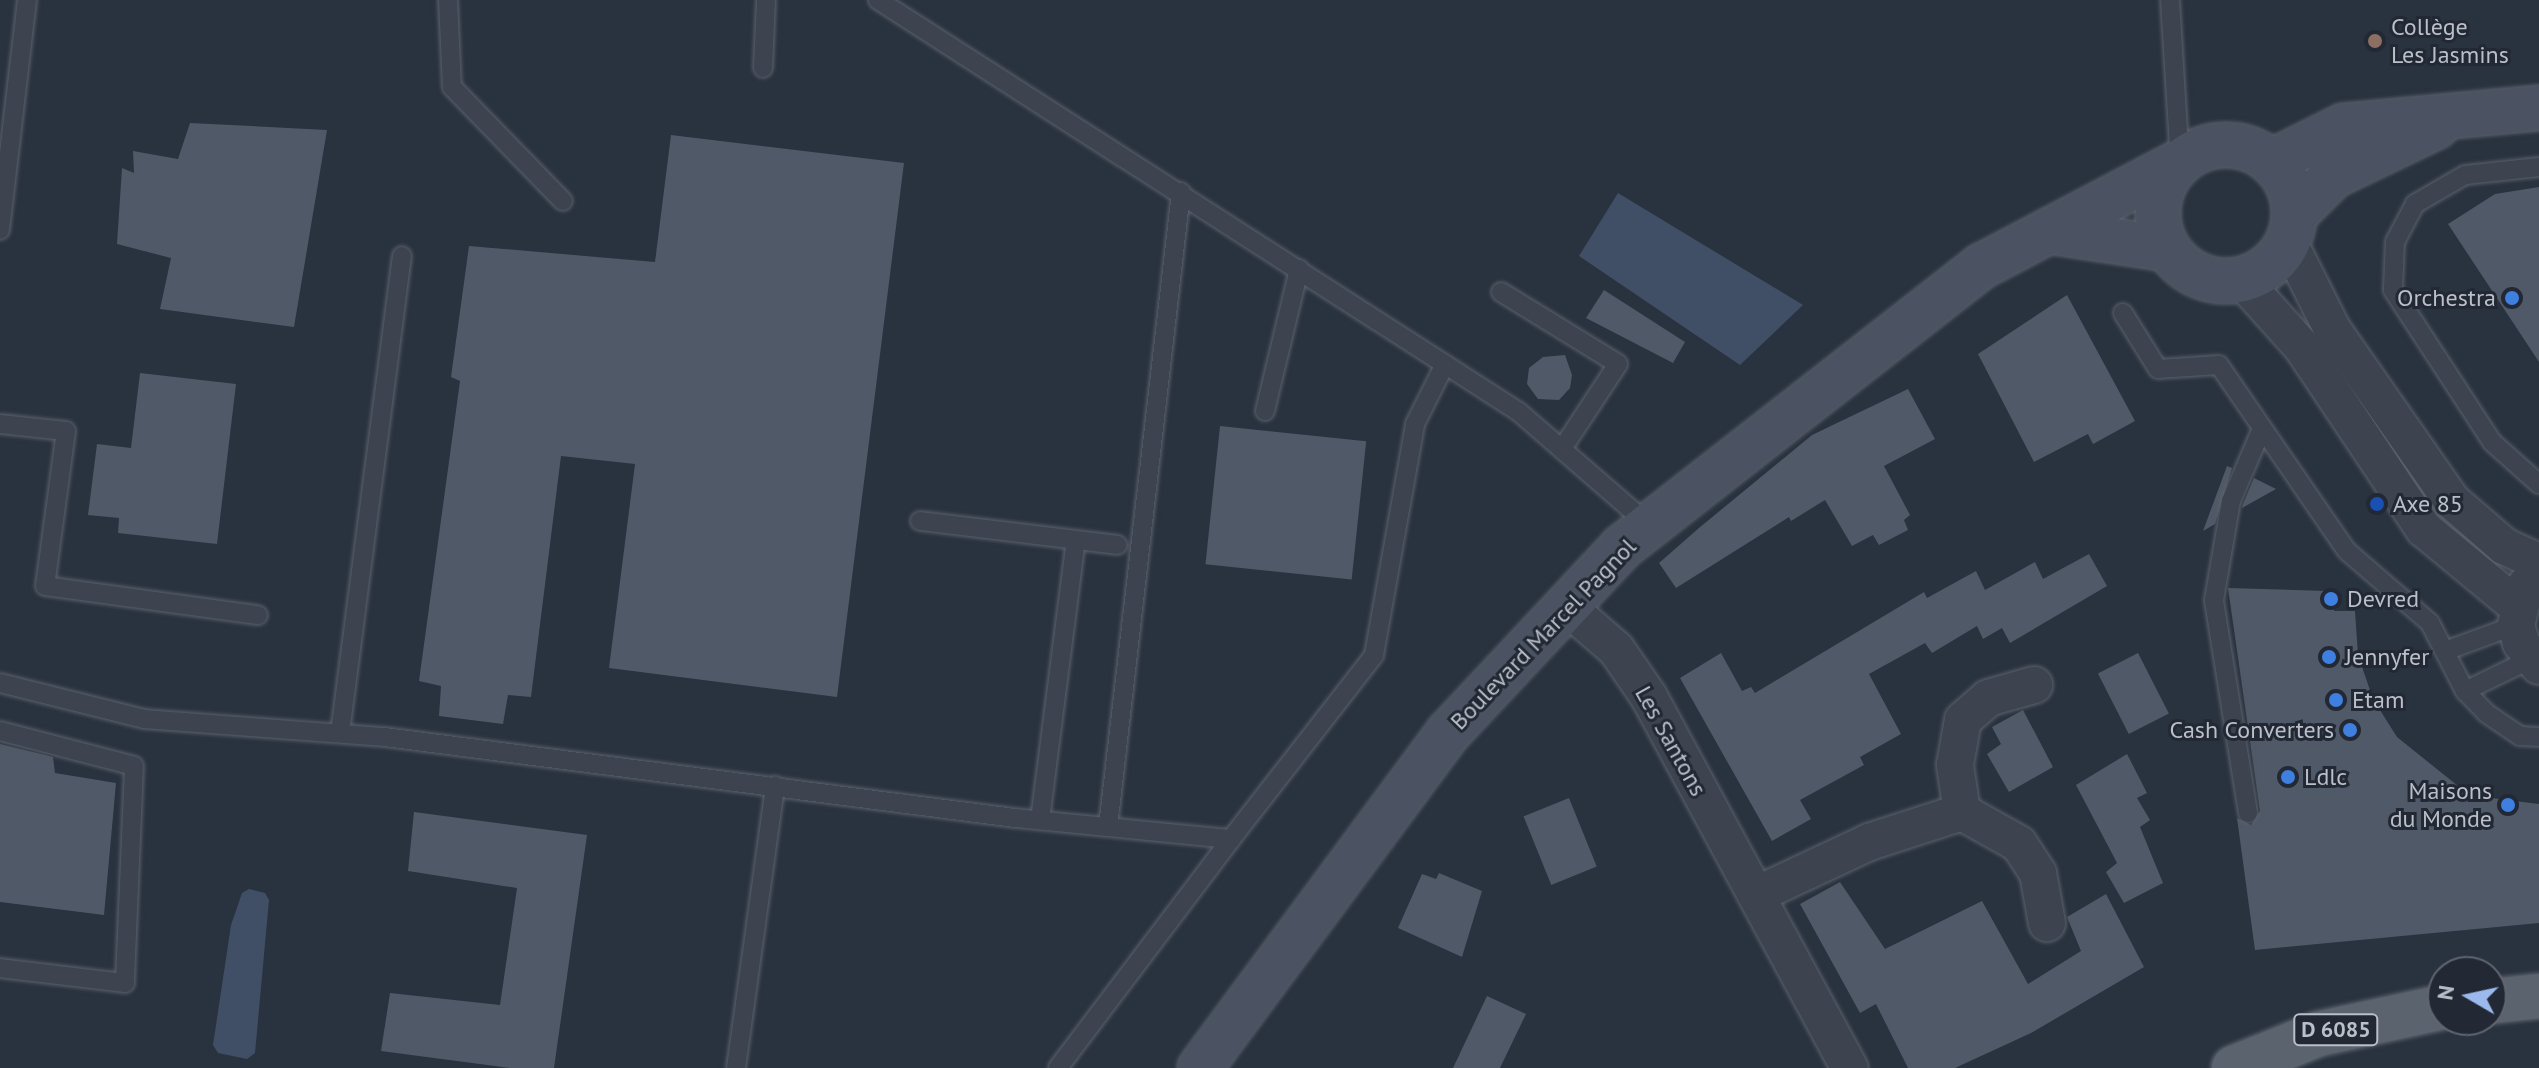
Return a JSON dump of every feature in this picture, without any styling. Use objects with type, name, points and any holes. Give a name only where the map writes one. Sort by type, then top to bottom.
[{"type":"main road","points":[[2507,999],[2539,996]]},
{"type":"main road","name":"D 6085","points":[[2234,1068],[2318,1034],[2427,1010]]},
{"type":"street","points":[[2272,162],[2344,126],[2539,108]]},
{"type":"street","points":[[2453,118],[2333,176],[2291,228],[2265,269],[2242,280],[2203,278],[2168,249],[2159,227],[2158,204],[2165,181],[2180,162],[2196,151],[2225,145],[2255,151],[2272,162],[2284,177],[2291,228],[2332,329],[2452,501],[2504,546],[2539,562]]},
{"type":"street","name":"Boulevard Marcel Pagnol","points":[[1200,1068],[1449,732],[1565,605],[1649,525],[1982,266],[2180,162]]},
{"type":"street","points":[[2049,231],[2168,249]]},
{"type":"street","points":[[2242,280],[2302,347],[2424,529],[2517,615],[2535,662]]},
{"type":"street","points":[[2517,615],[2539,569]]},
{"type":"street","name":"Les Santons","points":[[1565,605],[1616,649],[1649,697],[1850,1068]]},
{"type":"street","points":[[1962,812],[1955,765],[1963,720],[1988,698],[2034,685]]},
{"type":"street","points":[[1756,895],[1869,842],[1962,812],[2019,844],[2038,873],[2047,923]]},
{"type":"lane","points":[[0,230],[27,0]]},
{"type":"lane","points":[[448,0],[452,87],[563,201]]},
{"type":"lane","points":[[763,68],[766,0]]},
{"type":"lane","points":[[878,0],[898,5],[1519,412],[1649,525]]},
{"type":"lane","points":[[2170,0],[2180,162]]},
{"type":"lane","points":[[2539,167],[2465,175],[2415,204],[2395,242],[2393,290],[2492,442],[2539,484]]},
{"type":"lane","points":[[1108,827],[1181,192]]},
{"type":"lane","points":[[340,733],[402,256]]},
{"type":"lane","points":[[1265,411],[1299,269]]},
{"type":"lane","points":[[1501,292],[1618,364],[1562,449]]},
{"type":"lane","points":[[2123,313],[2158,369],[2219,365],[2261,431],[2347,551],[2430,623],[2465,691],[2486,713],[2520,736],[2539,737]]},
{"type":"lane","points":[[1058,1068],[1374,655],[1415,424],[1445,364]]},
{"type":"lane","points":[[0,424],[66,431],[45,586],[258,615]]},
{"type":"lane","points":[[2248,813],[2214,600],[2231,501],[2261,431]]},
{"type":"lane","points":[[920,521],[1118,545]]},
{"type":"lane","points":[[1040,820],[1076,540]]},
{"type":"lane","points":[[2445,651],[2517,615]]},
{"type":"lane","points":[[2465,691],[2535,662]]},
{"type":"lane","points":[[0,683],[144,719],[340,733],[1040,820],[1231,839]]},
{"type":"lane","points":[[0,731],[134,766],[125,983],[0,968]]},
{"type":"lane","points":[[736,1068],[775,786]]},
{"type":"water","points":[[1618,193],[1803,305],[1740,365],[1579,256]]},
{"type":"water","points":[[249,889],[265,893],[269,900],[255,1053],[247,1059],[218,1053],[213,1045],[231,925],[242,893]]},
{"type":"building","points":[[190,123],[327,130],[294,327],[160,309],[171,258],[117,244],[122,168],[134,173],[133,151],[178,159]]},
{"type":"building","points":[[671,135],[904,163],[837,697],[609,668],[635,464],[561,456],[531,697],[508,695],[503,724],[439,716],[441,686],[419,681],[460,381],[451,377],[469,246],[655,262]]},
{"type":"building","points":[[2539,187],[2539,362],[2448,224],[2495,194]]},
{"type":"building","points":[[1604,290],[1685,342],[1673,363],[1586,318]]},
{"type":"building","points":[[2067,295],[2135,421],[2093,444],[2088,434],[2034,462],[1978,354]]},
{"type":"building","points":[[1565,355],[1572,375],[1570,388],[1559,400],[1538,399],[1527,384],[1529,368],[1543,357]]},
{"type":"building","points":[[140,373],[236,384],[217,544],[118,533],[119,518],[88,515],[97,444],[131,448]]},
{"type":"building","points":[[1908,389],[1935,439],[1884,466],[1910,515],[1904,520],[1908,530],[1879,545],[1873,535],[1852,546],[1825,500],[1791,521],[1789,517],[1676,588],[1659,563],[1699,528],[1812,435]]},
{"type":"building","points":[[1220,426],[1366,441],[1352,580],[1205,564]]},
{"type":"building","points":[[2227,466],[2232,468],[2215,524],[2203,531]]},
{"type":"building","points":[[2254,478],[2276,489],[2242,508],[2243,504]]},
{"type":"building","points":[[2089,554],[2107,586],[2010,643],[2002,628],[1983,639],[1977,626],[1932,653],[1925,643],[1869,674],[1901,734],[1860,757],[1864,765],[1800,800],[1811,819],[1772,841],[1680,678],[1721,653],[1742,691],[1751,687],[1755,693],[1924,592],[1927,598],[1976,571],[1985,590],[2035,562],[2043,579]]},
{"type":"building","points":[[2228,588],[2326,591],[2326,600],[2335,601],[2334,611],[2355,611],[2358,655],[2373,699],[2397,737],[2458,786],[2491,798],[2539,804],[2539,923],[2255,950],[2237,818],[2251,825],[2260,811]]},
{"type":"building","points":[[2138,653],[2169,714],[2129,734],[2098,673]]},
{"type":"building","points":[[2023,710],[2053,767],[2009,792],[1987,754],[2001,744],[1992,727]]},
{"type":"building","points":[[0,744],[53,757],[55,773],[116,783],[104,915],[0,902]]},
{"type":"building","points":[[2127,754],[2147,793],[2137,798],[2150,820],[2140,827],[2163,883],[2124,903],[2106,872],[2117,863],[2076,785]]},
{"type":"building","points":[[1569,798],[1597,867],[1551,885],[1524,816]]},
{"type":"building","points":[[414,812],[587,835],[554,1068],[510,1068],[381,1051],[390,993],[500,1005],[517,888],[408,871]]},
{"type":"building","points":[[1439,873],[1482,891],[1462,957],[1398,928],[1422,874],[1436,879]]},
{"type":"building","points":[[1840,882],[1885,949],[1982,901],[2028,984],[2081,951],[2067,917],[2106,894],[2144,967],[2031,1033],[1955,1068],[1908,1068],[1876,1004],[1860,1013],[1800,904]]},
{"type":"building","points":[[1487,996],[1526,1014],[1500,1068],[1453,1068]]},
{"type":"place","name":"Collège Les Jasmins","points":[[2375,41]]},
{"type":"place","name":"Orchestra","points":[[2512,298]]},
{"type":"place","name":"Axe 85","points":[[2377,504]]},
{"type":"place","name":"Devred","points":[[2331,599]]},
{"type":"place","name":"Jennyfer","points":[[2329,657]]},
{"type":"place","name":"Etam","points":[[2336,700]]},
{"type":"place","name":"Cash Converters","points":[[2350,730]]},
{"type":"place","name":"Ldlc","points":[[2288,777]]},
{"type":"place","name":"Maisons du Monde","points":[[2508,805]]}]
